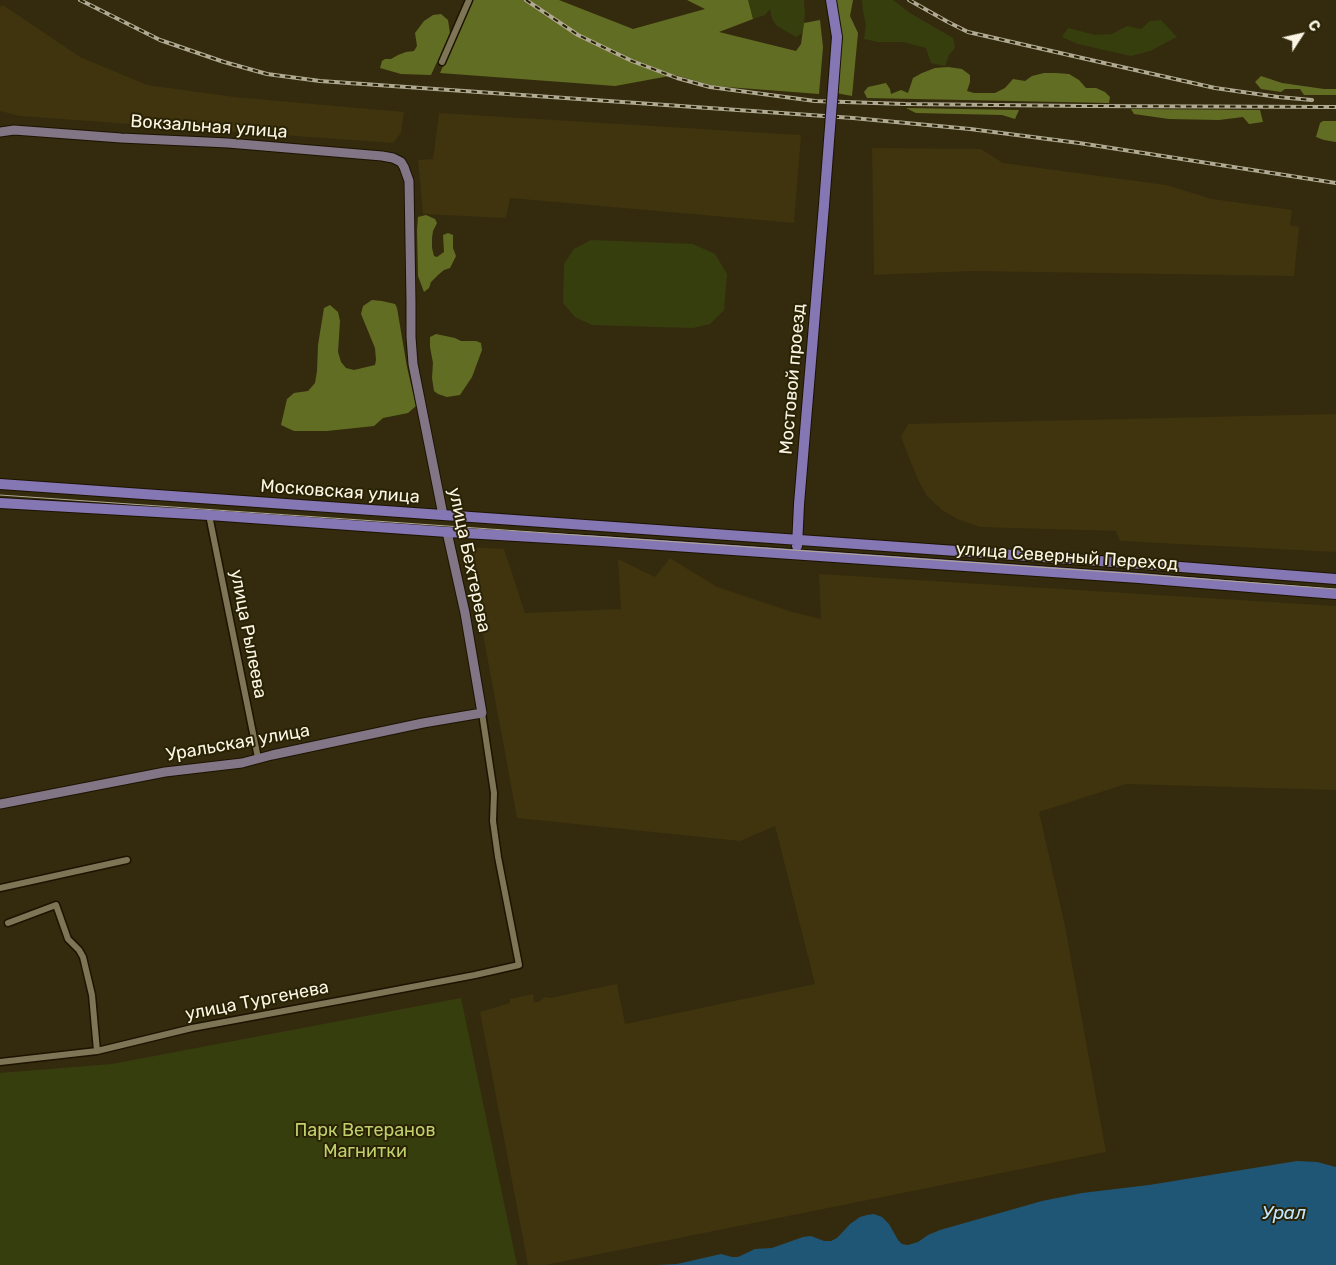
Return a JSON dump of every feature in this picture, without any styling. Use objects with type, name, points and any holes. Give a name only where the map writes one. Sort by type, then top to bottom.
[{"type":"main road","name":"Мостовой проезд","points":[[796,556],[837,37],[831,0]]},
{"type":"main road","name":"Московская улица","points":[[0,484],[797,540]]},
{"type":"main road","name":"Московская улица","points":[[0,503],[208,515],[796,556]]},
{"type":"main road","name":"улица Бехтерева","points":[[443,515],[447,532]]},
{"type":"main road","name":"улица Северный Переход","points":[[797,540],[1336,579]]},
{"type":"main road","name":"улица Северный Переход","points":[[796,556],[1138,578],[1336,594]]},
{"type":"street","points":[[442,62],[469,0]]},
{"type":"street","name":"Вокзальная улица","points":[[0,126],[14,130],[228,143],[362,154],[388,157],[400,162]]},
{"type":"street","name":"Вокзальная улица","points":[[0,132],[14,130]]},
{"type":"street","name":"улица Бехтерева","points":[[400,162],[404,167],[408,181],[412,303],[411,337],[414,364],[443,515]]},
{"type":"street","name":"улица Рылеева","points":[[208,515],[258,758]]},
{"type":"street","name":"улица Бехтерева","points":[[447,532],[482,713],[494,792],[494,821],[498,857],[519,965]]},
{"type":"street","name":"Уральская улица","points":[[0,804],[165,772],[242,763],[423,723],[482,713]]},
{"type":"street","points":[[0,888],[127,860]]},
{"type":"street","points":[[8,923],[56,905],[68,939],[83,957],[92,995],[97,1051]]},
{"type":"street","name":"улица Тургенева","points":[[0,1062],[97,1051],[192,1028],[519,965]]},
{"type":"shaded area","points":[[3,5],[80,57],[147,85],[234,97],[404,112],[401,133],[393,143],[20,116],[0,111],[0,7]]},
{"type":"shaded area","points":[[439,113],[801,135],[794,223],[510,198],[506,218],[423,214],[418,160],[433,159]]},
{"type":"shaded area","points":[[872,148],[981,149],[1003,163],[1166,185],[1212,199],[1292,210],[1290,225],[1299,227],[1294,276],[971,271],[874,275]]},
{"type":"shaded area","points":[[1336,414],[1336,552],[1120,541],[1116,531],[980,527],[957,519],[942,510],[927,496],[918,480],[901,437],[908,424]]},
{"type":"shaded area","points":[[467,547],[504,549],[525,613],[621,609],[618,559],[655,577],[670,558],[717,587],[792,612],[821,619],[819,574],[1336,606],[1336,790],[1126,784],[1039,812],[1065,926],[1106,1152],[545,1265],[528,1265],[480,1012],[510,1003],[510,999],[533,994],[534,1002],[539,1002],[544,997],[550,998],[617,984],[625,1024],[815,984],[775,826],[740,841],[517,818]]},
{"type":"green space","points":[[473,0],[559,0],[633,29],[705,9],[687,0],[748,0],[753,19],[719,32],[796,51],[801,44],[804,23],[820,20],[823,47],[819,94],[714,86],[675,75],[615,86],[440,73]]},
{"type":"green space","points":[[748,0],[804,0],[805,16],[802,33],[796,37],[777,26],[772,19],[770,9],[765,15],[753,19]]},
{"type":"green space","points":[[836,0],[853,0],[850,16],[858,33],[852,96],[836,93],[840,26]]},
{"type":"green space","points":[[862,0],[893,0],[910,13],[953,38],[955,48],[949,55],[945,66],[931,63],[926,48],[903,42],[878,42],[864,39],[866,25]]},
{"type":"green space","points":[[441,14],[448,20],[450,33],[431,75],[401,74],[380,68],[382,61],[385,59],[391,59],[406,52],[414,51],[417,46],[415,33],[424,21],[433,15]]},
{"type":"green space","points":[[1161,20],[1177,37],[1150,51],[1131,56],[1078,44],[1062,37],[1068,28],[1095,35],[1112,34],[1127,26],[1141,29],[1150,21]]},
{"type":"green space","points":[[935,68],[962,69],[970,75],[967,91],[974,93],[995,93],[1005,88],[1013,79],[1025,81],[1032,76],[1056,73],[1069,74],[1079,80],[1086,88],[1096,88],[1105,92],[1110,97],[1109,103],[867,98],[864,92],[868,87],[886,83],[891,94],[901,90],[908,93],[913,78]]},
{"type":"green space","points":[[1261,76],[1282,83],[1336,89],[1336,95],[1304,95],[1300,89],[1285,89],[1281,92],[1261,89],[1255,82]]},
{"type":"green space","points":[[906,108],[1019,110],[1015,119],[1002,115],[916,113]]},
{"type":"green space","points":[[1131,109],[1260,110],[1263,122],[1249,124],[1243,117],[1219,120],[1169,119],[1134,114]]},
{"type":"green space","points":[[1323,121],[1336,121],[1336,142],[1316,137],[1320,123]]},
{"type":"green space","points":[[426,215],[435,219],[437,223],[432,238],[434,256],[437,257],[444,252],[443,235],[448,233],[453,235],[453,248],[456,256],[450,268],[438,275],[424,292],[418,276],[417,230],[418,217]]},
{"type":"green space","points":[[591,240],[693,244],[715,254],[727,274],[724,310],[710,324],[693,328],[592,325],[575,317],[563,303],[564,264],[574,249]]},
{"type":"green space","points":[[372,300],[395,304],[397,308],[416,406],[408,413],[383,418],[374,426],[327,431],[294,431],[281,425],[287,399],[294,393],[308,391],[315,383],[318,345],[324,308],[330,305],[338,312],[340,321],[338,352],[341,362],[346,368],[354,370],[375,365],[375,348],[361,314],[363,306]]},
{"type":"green space","points":[[436,334],[461,341],[481,343],[482,350],[472,377],[460,395],[447,397],[434,391],[430,337]]},
{"type":"green space","name":"Парк Ветеранов Магнитки","points":[[461,998],[517,1265],[0,1265],[0,1073],[112,1064]]},
{"type":"water","name":"Урал","points":[[1297,1161],[1317,1162],[1336,1167],[1336,1265],[657,1265],[677,1264],[721,1254],[738,1257],[755,1249],[772,1248],[803,1237],[811,1236],[824,1241],[831,1241],[837,1238],[850,1224],[860,1217],[874,1214],[882,1217],[889,1224],[902,1244],[908,1245],[918,1242],[940,1230],[1042,1201],[1082,1193],[1149,1185]]},
{"type":"tram line","points":[[0,495],[1336,589]]},
{"type":"railway","points":[[80,0],[160,40],[224,62],[267,74],[320,81],[853,118],[970,129],[1079,143],[1336,183]]},
{"type":"railway","points":[[526,0],[578,35],[632,61],[677,78],[710,87],[815,101],[905,104],[1336,107]]},
{"type":"railway","points":[[909,0],[968,32],[1215,88],[1312,100]]}]
